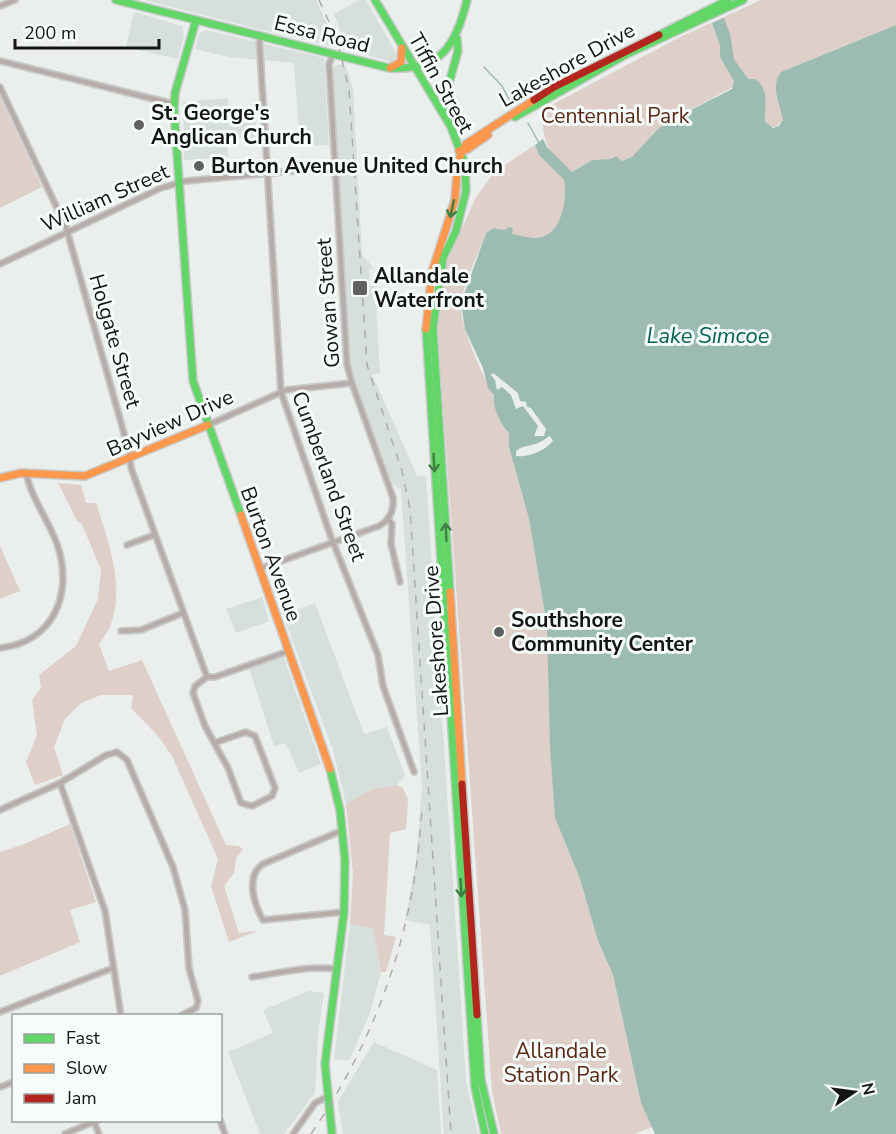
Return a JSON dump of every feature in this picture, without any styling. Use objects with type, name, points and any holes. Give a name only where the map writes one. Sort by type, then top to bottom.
[{"type":"main road","name":"Essa Road","points":[[116,0],[389,68],[416,69]]},
{"type":"main road","name":"Tiffin Street","points":[[375,0],[451,127],[459,151]]},
{"type":"main road","points":[[451,127],[446,94],[458,51],[457,38],[467,0]]},
{"type":"main road","points":[[719,7],[728,0]]},
{"type":"main road","points":[[719,7],[743,0]]},
{"type":"main road","name":"Lakeshore Drive","points":[[459,151],[524,109],[719,7]]},
{"type":"main road","name":"Burton Avenue","points":[[196,20],[174,104],[193,381],[329,762],[343,830],[344,912],[325,1064],[332,1134]]},
{"type":"main road","points":[[416,69],[438,58],[457,38]]},
{"type":"main road","points":[[389,68],[401,62],[402,45]]},
{"type":"main road","points":[[459,151],[468,149],[516,114]]},
{"type":"main road","name":"Lakeshore Drive","points":[[459,151],[456,190],[450,222],[436,256],[429,286],[427,358],[473,1064],[478,1105],[485,1134]]},
{"type":"main road","name":"Lakeshore Drive","points":[[459,151],[465,164],[466,191],[456,231],[443,258],[435,307],[434,347],[481,1080],[494,1134]]},
{"type":"main road","name":"Bayview Drive","points":[[0,478],[12,473],[26,472],[56,477],[85,476],[208,425]]},
{"type":"street","points":[[0,6],[15,0]]},
{"type":"street","name":"Cumberland Street","points":[[259,36],[281,392],[334,542],[378,655],[383,686],[414,772]]},
{"type":"street","name":"Gowan Street","points":[[333,54],[329,64],[347,357],[352,383],[393,498],[393,506],[388,519],[392,524],[391,543],[400,582]]},
{"type":"street","points":[[0,61],[174,104]]},
{"type":"street","name":"Holgate Street","points":[[0,87],[67,232],[130,459],[154,535],[207,677]]},
{"type":"street","name":"William Street","points":[[0,264],[153,191],[179,183],[266,174],[271,171],[335,167]]},
{"type":"street","name":"Bayview Drive","points":[[208,425],[281,392],[296,388],[352,383]]},
{"type":"street","points":[[0,648],[27,642],[41,633],[56,612],[62,590],[59,549],[28,486],[26,472]]},
{"type":"street","points":[[259,569],[375,528],[388,519]]},
{"type":"street","points":[[127,545],[154,535]]},
{"type":"street","points":[[121,631],[141,630],[183,613]]},
{"type":"street","points":[[214,743],[246,732],[255,736],[275,788],[273,796],[252,806],[242,805],[214,743],[193,693],[195,686],[207,677],[214,677],[289,651]]},
{"type":"street","points":[[0,810],[60,783],[106,755],[117,752],[127,760],[173,867],[182,899],[189,968],[198,1001],[196,1008],[184,1014]]},
{"type":"street","points":[[60,783],[105,911],[121,1014]]},
{"type":"street","points":[[343,830],[263,864],[255,871],[252,880],[263,920],[344,912]]},
{"type":"street","points":[[252,977],[301,971],[312,966],[337,969]]},
{"type":"street","points":[[0,1012],[113,968]]},
{"type":"street","points":[[293,1134],[315,1103],[327,1097]]},
{"type":"street","points":[[65,1134],[94,1122]]},
{"type":"shaded area","points":[[144,0],[316,0],[338,48],[258,29]]},
{"type":"shaded area","points":[[359,0],[366,0],[398,56],[391,62],[348,50],[334,14]]},
{"type":"shaded area","points":[[134,12],[182,26],[184,35],[178,59],[126,47]]},
{"type":"shaded area","points":[[206,30],[324,58],[329,145],[300,146],[294,63],[229,57],[195,49],[199,33]]},
{"type":"shaded area","points":[[339,64],[346,67],[353,89],[362,254],[374,269],[369,269],[370,286],[375,286],[380,373],[372,374],[417,476],[426,476],[466,1081],[478,1134],[444,1134],[430,925],[405,920],[416,861],[422,786],[401,490],[390,482],[351,367],[333,83],[333,68]]},
{"type":"shaded area","points":[[228,98],[229,113],[255,111],[256,138],[227,139],[228,157],[184,160],[183,102]]},
{"type":"shaded area","points":[[262,597],[269,621],[236,633],[226,609]]},
{"type":"shaded area","points":[[315,603],[364,734],[387,727],[405,775],[397,785],[373,789],[346,804],[333,750],[283,615]]},
{"type":"shaded area","points":[[280,657],[284,658],[321,764],[299,773],[286,743],[274,746],[249,668]]},
{"type":"shaded area","points":[[350,924],[373,929],[381,972],[370,1013],[349,1061],[334,1059]]},
{"type":"shaded area","points":[[309,991],[324,993],[318,1034],[315,1093],[284,1134],[260,1134],[228,1052],[273,1033],[263,1010]]},
{"type":"shaded area","points":[[374,1042],[437,1070],[441,1134],[343,1134],[338,1101]]},
{"type":"green space","name":"Centennial Park","points":[[761,0],[896,0],[896,25],[781,72],[783,119],[776,127],[769,127],[765,122],[763,88],[755,79],[748,79],[673,119],[632,157],[622,161],[612,156],[611,159],[592,160],[572,172],[551,152],[543,130],[542,110],[680,37]]},
{"type":"green space","points":[[0,97],[42,187],[0,208]]},
{"type":"green space","name":"Allandale Station Park","points":[[535,145],[539,155],[564,180],[564,206],[558,224],[546,236],[537,239],[522,237],[497,228],[486,233],[465,287],[461,312],[473,350],[494,395],[497,415],[509,433],[509,447],[529,519],[547,626],[555,818],[580,879],[598,941],[613,975],[641,1103],[652,1127],[635,1134],[501,1134],[492,1091],[437,321],[444,268],[475,199],[494,172]]},
{"type":"green space","points":[[58,483],[81,485],[86,503],[96,503],[110,547],[116,578],[115,609],[111,624],[99,644],[109,671],[142,660],[226,845],[239,846],[243,849],[236,858],[234,873],[224,886],[239,933],[257,931],[229,942],[211,886],[218,859],[172,756],[158,736],[131,708],[133,695],[101,695],[81,703],[65,719],[54,747],[63,775],[35,785],[26,762],[37,735],[32,700],[41,688],[39,675],[76,646],[98,599],[101,570],[82,524],[77,521]]},
{"type":"green space","points":[[0,546],[20,591],[0,599]]},
{"type":"green space","points":[[397,785],[403,788],[408,800],[406,829],[390,833],[384,935],[396,937],[386,972],[381,972],[373,929],[350,924],[353,873],[346,804],[373,789]]},
{"type":"green space","points":[[70,824],[96,902],[70,910],[80,942],[0,976],[0,852]]},
{"type":"water","name":"Lake Simcoe","points":[[724,18],[730,34],[734,59],[748,79],[755,79],[763,88],[766,99],[765,122],[773,128],[779,126],[783,119],[776,89],[781,72],[896,25],[896,1134],[655,1134],[641,1103],[613,975],[598,941],[580,879],[555,818],[550,747],[547,626],[529,519],[509,447],[509,433],[497,415],[494,395],[488,388],[483,368],[465,329],[461,303],[486,233],[494,228],[505,230],[509,227],[513,228],[512,234],[532,238],[544,237],[557,225],[561,216],[565,197],[564,180],[539,155],[535,145],[543,139],[547,147],[572,172],[592,160],[610,159],[616,156],[622,161],[632,157],[658,129],[673,119],[732,89],[734,81],[720,57],[720,45],[712,23]],"holes":[[[493,373],[518,393],[520,401],[526,402],[527,407],[531,408],[546,429],[544,436],[534,436],[538,426],[523,406],[516,409],[511,395],[502,387],[497,390],[495,380],[491,375]],[[549,436],[553,440],[542,450],[526,456],[516,456],[516,451]]]},
{"type":"waterway","points":[[484,67],[502,86],[511,103]]},
{"type":"waterway","points":[[528,123],[539,143]]},
{"type":"railway","points":[[319,0],[337,39],[349,90],[367,365],[402,471],[410,509],[451,1134]]},
{"type":"railway","points":[[311,1134],[335,1097],[356,1058],[390,977],[412,893],[419,849],[422,805]]},
{"type":"traffic: fast","points":[[116,0],[389,68],[407,68],[434,60],[451,43],[463,16],[467,0]]},
{"type":"traffic: fast","points":[[375,0],[451,127],[465,164],[466,191],[456,231],[443,258],[433,328],[450,592]]},
{"type":"traffic: fast","points":[[659,35],[728,0]]},
{"type":"traffic: fast","points":[[515,117],[627,54],[743,0]]},
{"type":"traffic: fast","points":[[196,20],[175,93],[174,110],[193,381],[241,515]]},
{"type":"traffic: fast","points":[[450,122],[446,94],[458,51],[457,39]]},
{"type":"traffic: fast","points":[[426,329],[475,1087],[485,1134]]},
{"type":"traffic: fast","points":[[330,769],[340,810],[345,860],[344,912],[325,1064],[332,1134]]},
{"type":"traffic: fast","points":[[477,1015],[481,1080],[494,1134]]},
{"type":"traffic: slow","points":[[390,68],[401,62],[402,48]]},
{"type":"traffic: slow","points":[[426,329],[432,272],[455,200],[458,161],[466,144],[534,100]]},
{"type":"traffic: slow","points":[[459,151],[468,149],[488,135]]},
{"type":"traffic: slow","points":[[0,478],[21,473],[85,476],[208,425]]},
{"type":"traffic: slow","points":[[241,515],[330,769]]},
{"type":"traffic: slow","points":[[450,592],[462,784]]},
{"type":"traffic: jam","points":[[534,100],[554,87],[659,35]]},
{"type":"traffic: jam","points":[[462,784],[477,1015]]},
{"type":"place","name":"St. George's Anglican Church","points":[[139,125]]},
{"type":"place","name":"Burton Avenue United Church","points":[[199,166]]},
{"type":"place","name":"Allandale Waterfront","points":[[360,288]]},
{"type":"place","name":"Southshore Community Center","points":[[499,632]]}]
